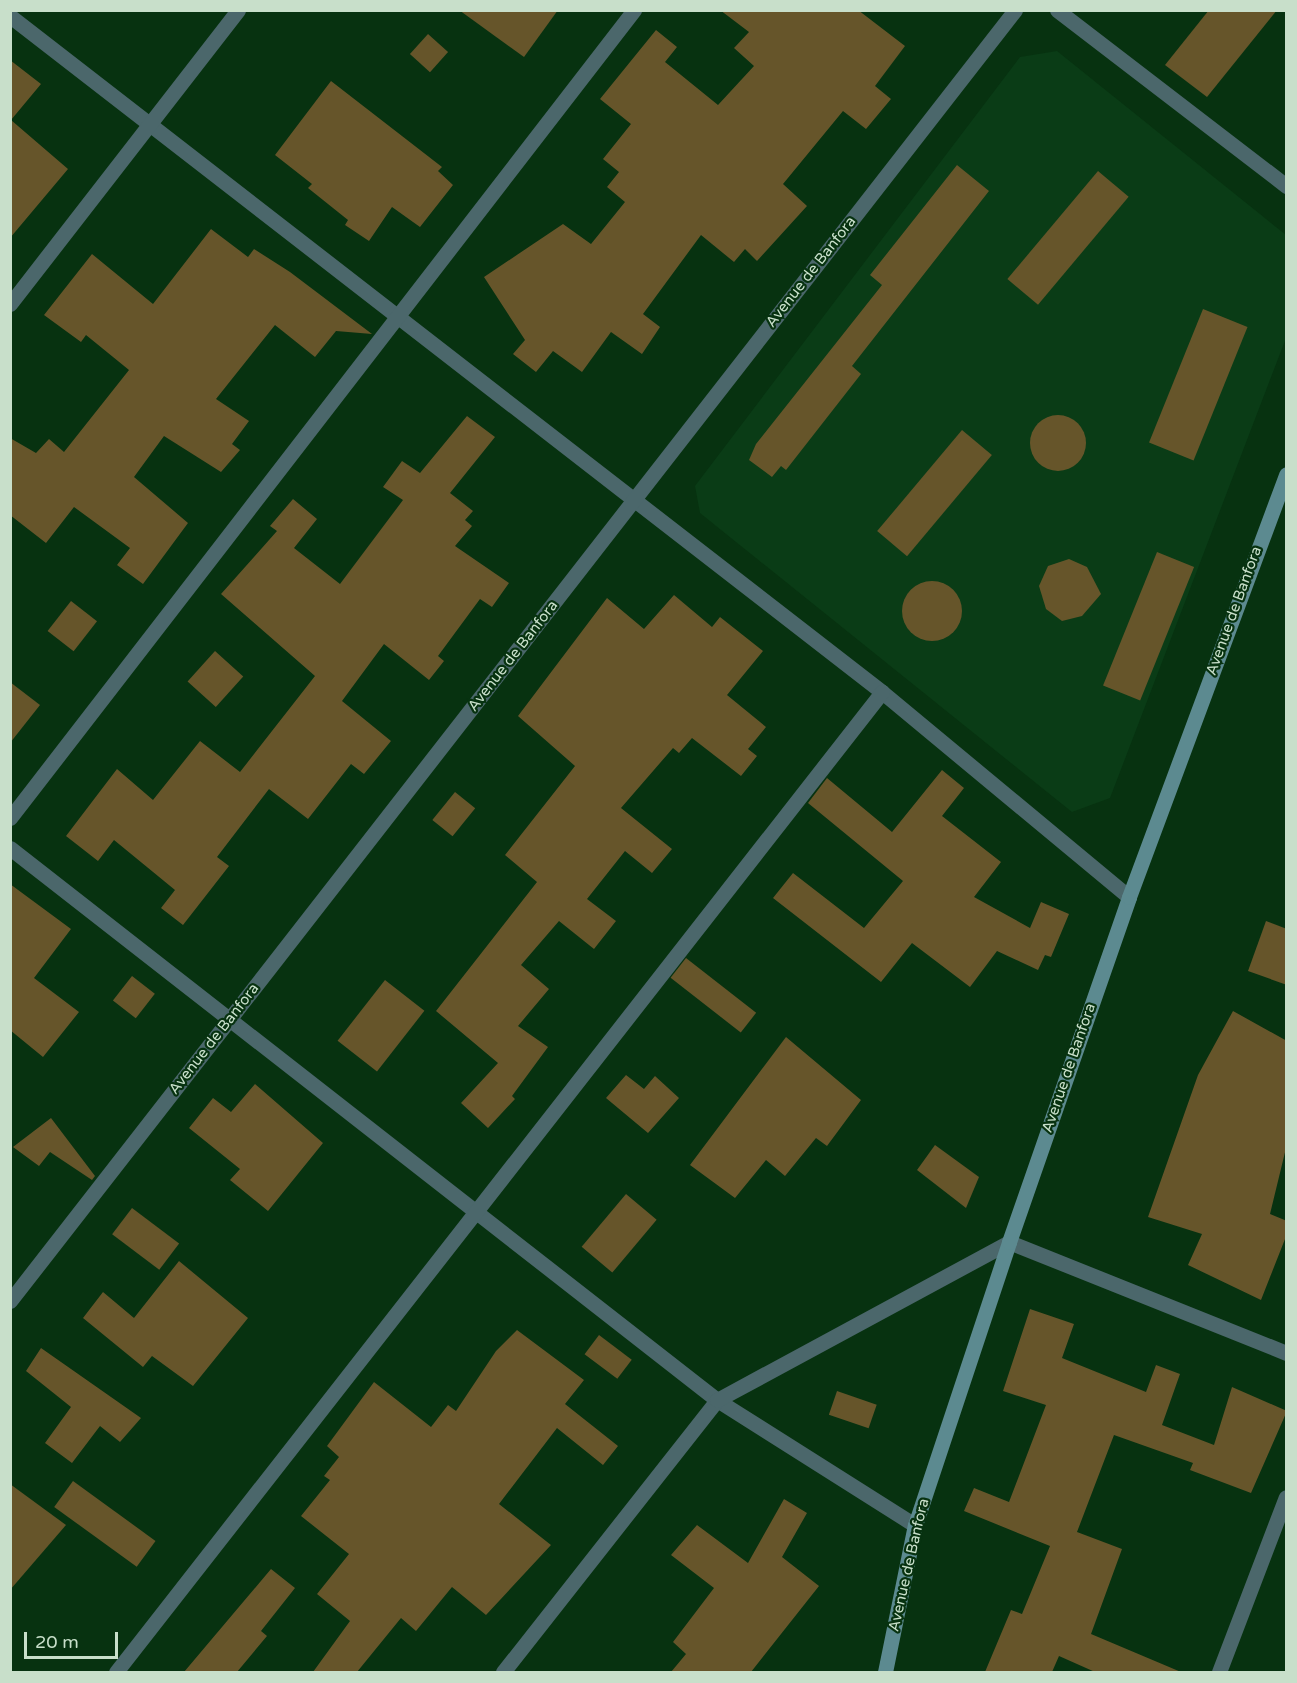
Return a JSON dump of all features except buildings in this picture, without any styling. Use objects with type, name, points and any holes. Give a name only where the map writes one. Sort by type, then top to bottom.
[{"type":"main road","name":"Avenue de Banfora","points":[[885,1672],[915,1525],[1009,1242],[1129,897],[1287,474]]},
{"type":"street","points":[[10,304],[238,10]]},
{"type":"street","points":[[10,818],[634,10]]},
{"type":"street","name":"Avenue de Banfora","points":[[10,1301],[1015,10]]},
{"type":"street","points":[[1057,10],[1287,186]]},
{"type":"street","points":[[10,16],[150,121],[398,317],[882,692],[1129,897]]},
{"type":"street","points":[[116,1672],[882,692]]},
{"type":"street","points":[[10,848],[717,1400],[915,1525]]},
{"type":"street","points":[[503,1672],[717,1400],[1009,1242],[1287,1353]]},
{"type":"street","points":[[1219,1672],[1287,1497]]},
{"type":"shaded area","points":[[1057,51],[1286,235],[1286,338],[1110,798],[1072,812],[700,513],[695,486],[1020,57]]}]
